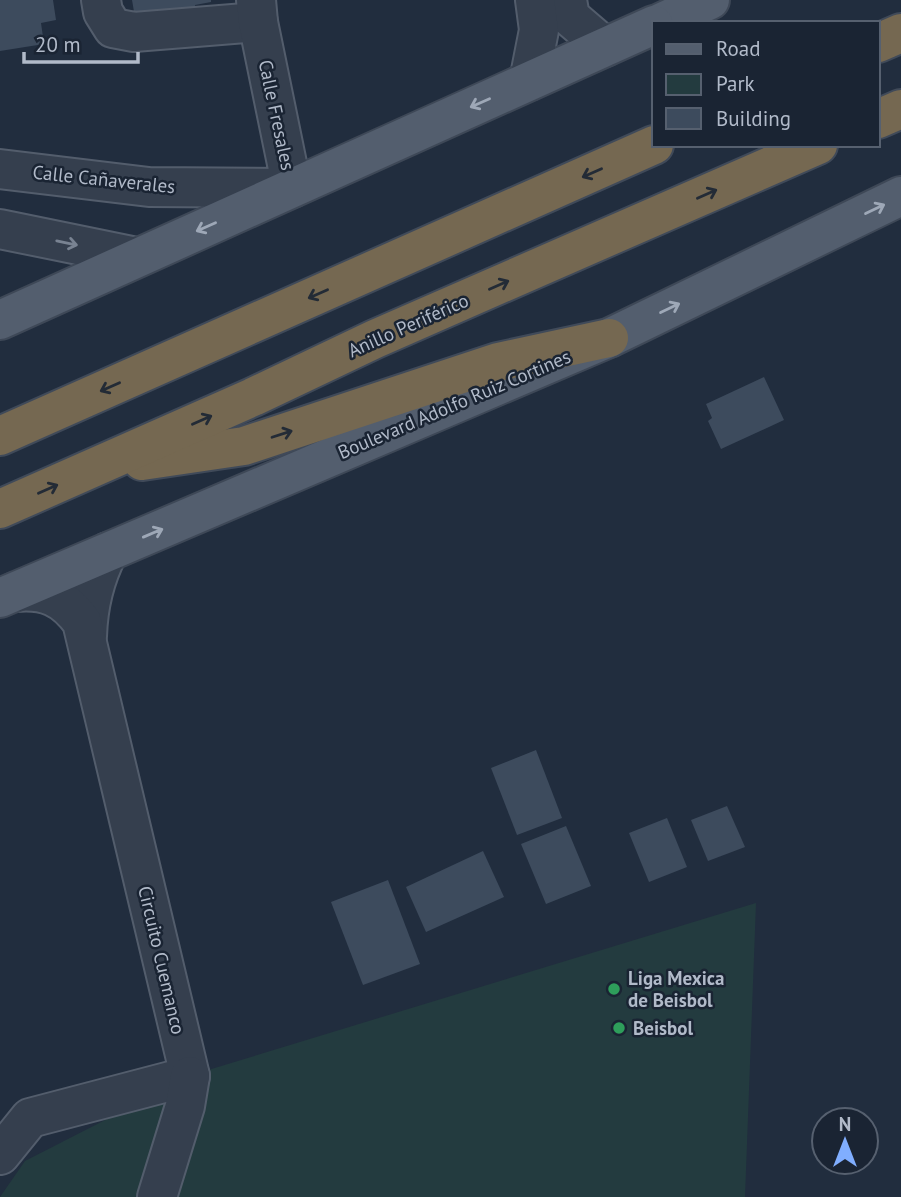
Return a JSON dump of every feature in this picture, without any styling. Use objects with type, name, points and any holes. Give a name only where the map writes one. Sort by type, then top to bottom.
[{"type":"highway","points":[[880,42],[901,33]]},
{"type":"highway","points":[[880,118],[901,109]]},
{"type":"highway","points":[[0,436],[652,146]]},
{"type":"highway","name":"Anillo Periférico","points":[[0,509],[253,397],[375,339],[813,147]]},
{"type":"highway","points":[[95,468],[244,446],[498,362],[609,338]]},
{"type":"main road","points":[[664,21],[708,1]]},
{"type":"main road","points":[[0,320],[652,26]]},
{"type":"main road","name":"Boulevard Adolfo Ruiz Cortines","points":[[7,595],[609,338],[901,196]]},
{"type":"street","points":[[101,0],[103,12],[113,28],[134,32],[257,11]]},
{"type":"street","points":[[529,81],[539,30],[535,0]]},
{"type":"street","points":[[567,0],[570,17],[605,47]]},
{"type":"street","name":"Calle Fresales","points":[[257,11],[292,188]]},
{"type":"street","name":"Calle Cañaverales","points":[[0,169],[149,187],[292,188]]},
{"type":"street","points":[[0,229],[137,257]]},
{"type":"street","name":"Circuito Cuemanco","points":[[87,636],[92,591],[108,551]]},
{"type":"street","name":"Circuito Cuemanco","points":[[7,595],[31,590],[48,593],[62,600],[82,622],[190,1076]]},
{"type":"street","points":[[0,1155],[30,1118],[190,1076],[185,1106],[157,1197]]},
{"type":"green space","name":"Liga Mexica de Beisbol","points":[[756,903],[745,1197],[0,1197],[25,1161],[195,1074]]},
{"type":"building","points":[[0,0],[53,0],[56,20],[41,23],[44,44],[0,51]]},
{"type":"building","points":[[132,0],[211,2],[195,5],[196,24],[137,29]]},
{"type":"building","points":[[764,377],[784,420],[721,449],[708,421],[712,418],[706,404]]},
{"type":"building","points":[[536,750],[562,818],[517,835],[491,768]]},
{"type":"building","points":[[727,806],[745,847],[708,861],[691,820]]},
{"type":"building","points":[[667,818],[687,867],[649,882],[629,833]]},
{"type":"building","points":[[566,826],[591,886],[546,904],[521,844]]},
{"type":"building","points":[[483,851],[504,897],[426,932],[406,887]]},
{"type":"building","points":[[388,880],[420,964],[363,985],[331,902]]},
{"type":"place","name":"Liga Mexica de Beisbol","points":[[614,989]]},
{"type":"place","name":"Beisbol","points":[[619,1028]]}]
